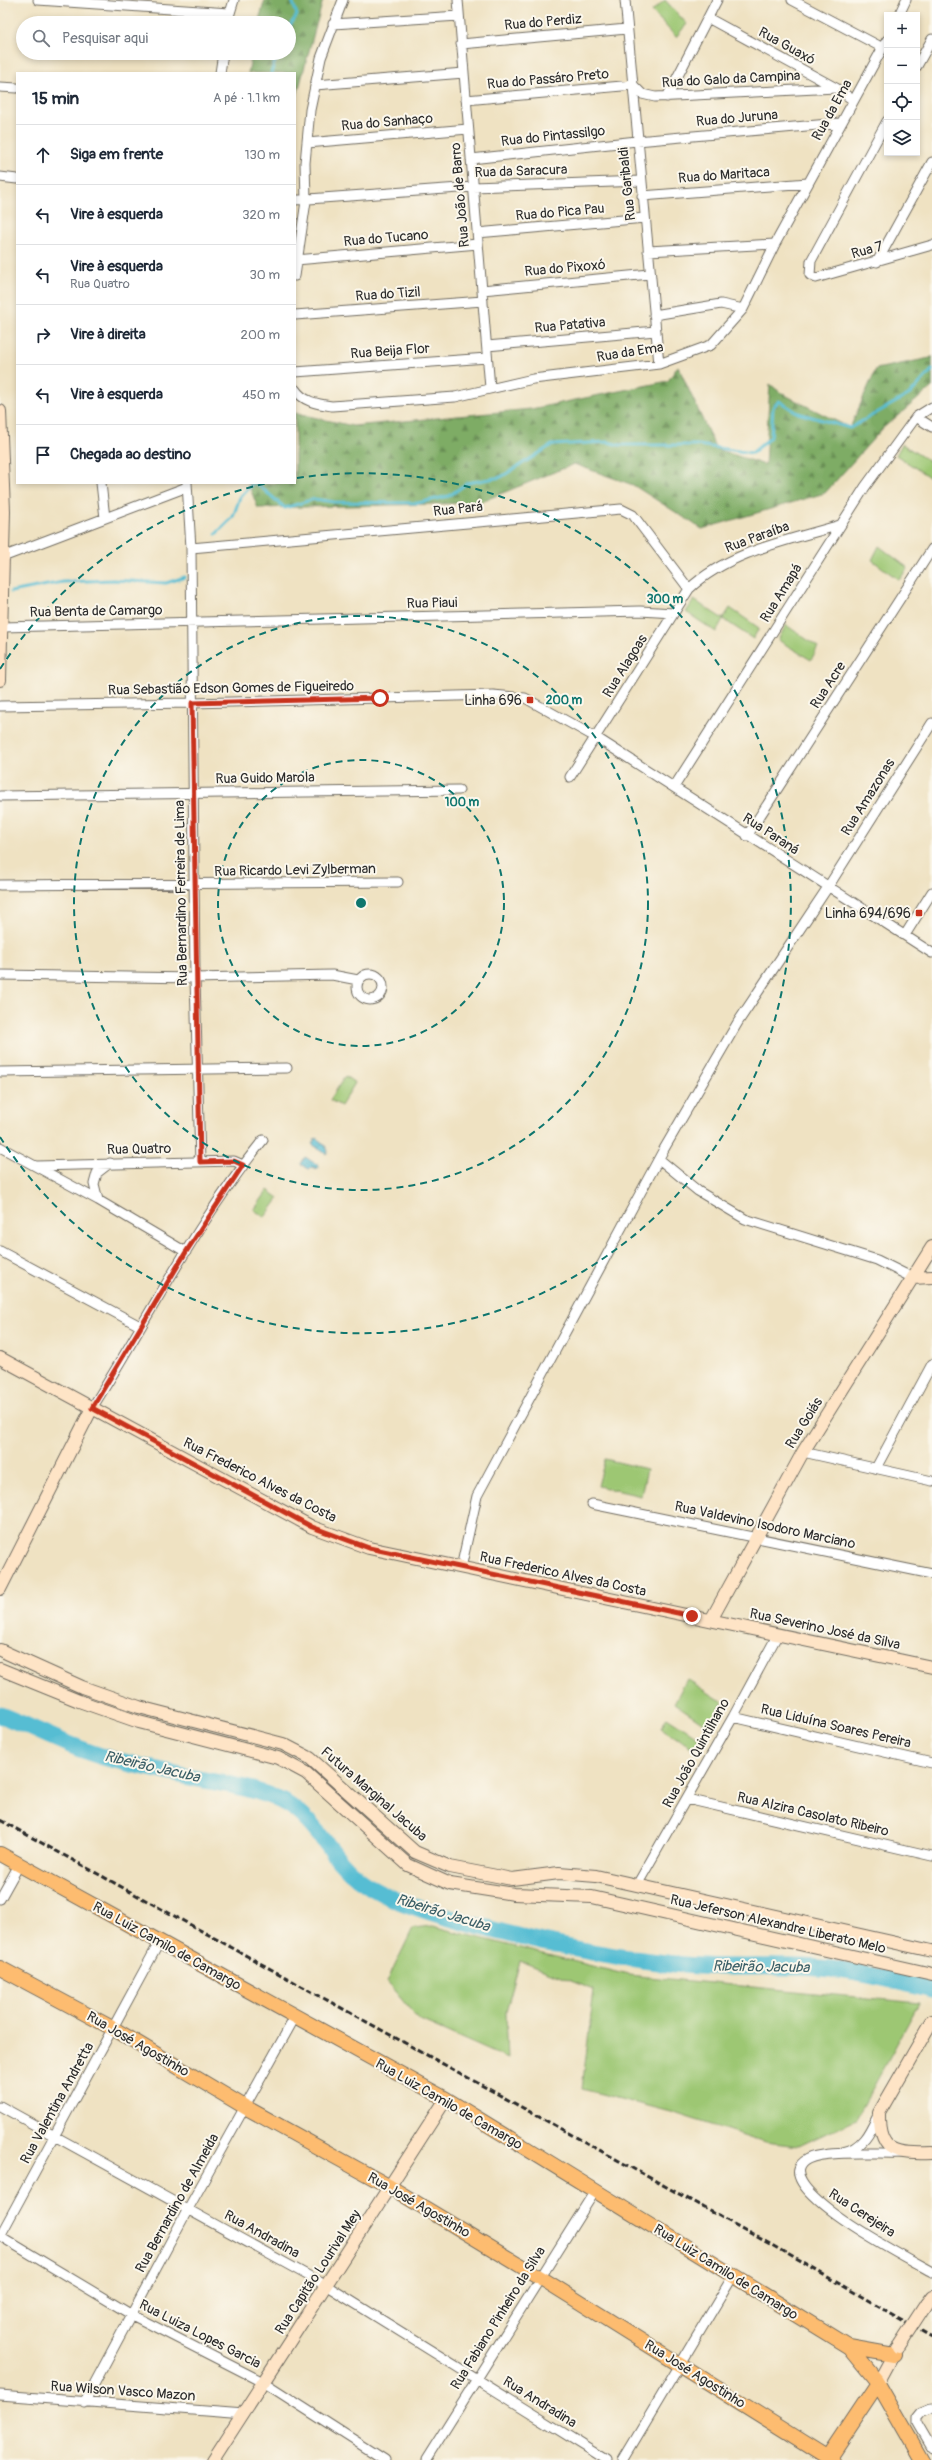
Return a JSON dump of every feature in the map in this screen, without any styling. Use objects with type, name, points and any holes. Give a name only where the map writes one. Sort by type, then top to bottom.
[{"type":"main road","name":"Rua Luiz Camilo de Camargo","points":[[0,1854],[446,2099],[849,2347],[878,2383],[921,2457]]},
{"type":"main road","name":"Rua José Agostinho","points":[[0,1968],[114,2029],[245,2107],[390,2188],[541,2278],[829,2459]]},
{"type":"main road","points":[[849,2347],[896,2351]]},
{"type":"main road","points":[[829,2459],[878,2383]]},
{"type":"street","points":[[38,0],[229,13]]},
{"type":"street","points":[[229,16],[234,0]]},
{"type":"street","points":[[296,260],[306,201],[307,143],[315,85],[321,58],[332,24],[343,0]]},
{"type":"street","name":"Rua João de Barro","points":[[458,0],[490,388]]},
{"type":"street","name":"Rua Garibaldi","points":[[625,0],[642,196],[659,364]]},
{"type":"street","points":[[667,97],[717,0]]},
{"type":"street","points":[[792,0],[883,48]]},
{"type":"street","points":[[900,12],[906,0]]},
{"type":"street","points":[[332,24],[459,16]]},
{"type":"street","name":"Rua Guaxó","points":[[708,18],[836,88],[853,100]]},
{"type":"street","name":"Rua do Perdiz","points":[[461,44],[627,29]]},
{"type":"street","points":[[920,61],[932,39]]},
{"type":"street","name":"Rua da Ema","points":[[297,392],[314,403],[332,406],[455,397],[533,379],[659,364],[711,345],[742,309],[774,244],[883,48]]},
{"type":"street","points":[[220,72],[222,60]]},
{"type":"street","points":[[315,85],[464,73]]},
{"type":"street","name":"Rua do Galo da Campina","points":[[633,85],[642,94],[655,97],[836,88]]},
{"type":"street","name":"Rua do Passáro Preto","points":[[466,100],[633,85]]},
{"type":"street","points":[[0,87],[16,88]]},
{"type":"street","name":"Rua do Juruna","points":[[637,141],[840,123]]},
{"type":"street","name":"Rua 7","points":[[884,127],[811,261],[810,275],[816,278],[878,262],[932,245]]},
{"type":"street","name":"Rua do Sanhaço","points":[[307,143],[468,129]]},
{"type":"street","name":"Rua do Pintassilgo","points":[[471,159],[637,141]]},
{"type":"street","points":[[878,262],[932,162]]},
{"type":"street","points":[[0,177],[16,179]]},
{"type":"street","name":"Rua da Saracura","points":[[296,200],[306,201],[473,187],[641,181]]},
{"type":"street","name":"Rua do Maritaca","points":[[642,196],[808,183]]},
{"type":"street","name":"Rua do Pica Pau","points":[[477,233],[645,218]]},
{"type":"street","name":"Rua do Tucano","points":[[296,260],[478,244]]},
{"type":"street","points":[[648,251],[774,244]]},
{"type":"street","name":"Rua do Pixoxó","points":[[482,290],[650,274]]},
{"type":"street","name":"Rua do Tizil","points":[[296,315],[483,301]]},
{"type":"street","points":[[654,315],[721,304],[742,309]]},
{"type":"street","name":"Rua Patativa","points":[[487,346],[656,331]]},
{"type":"street","name":"Rua Beija Flor","points":[[296,372],[487,358]]},
{"type":"street","points":[[932,407],[916,417],[932,427]]},
{"type":"street","points":[[0,411],[4,510],[1,557],[3,627],[0,680]]},
{"type":"street","name":"Rua Amapá","points":[[674,787],[840,525],[916,417]]},
{"type":"street","points":[[101,484],[105,518]]},
{"type":"street","points":[[1,557],[187,485]]},
{"type":"street","name":"Rua Bernardino Ferreira de Lima","points":[[187,485],[191,548],[192,703],[196,884],[195,978],[200,1162]]},
{"type":"street","name":"Rua Pará","points":[[191,548],[621,509],[633,515],[689,589]]},
{"type":"street","name":"Rua Paraíba","points":[[689,589],[705,573],[724,564],[783,542],[840,525]]},
{"type":"street","name":"Rua Acre","points":[[747,836],[932,549]]},
{"type":"street","name":"Rua Alagoas","points":[[570,777],[597,738],[689,589]]},
{"type":"street","name":"Rua Piaui","points":[[191,623],[640,611],[674,614]]},
{"type":"street","name":"Rua Benta de Camargo","points":[[3,627],[191,623]]},
{"type":"street","name":"Rua Sebastião Edson Gomes de Figueiredo","points":[[0,706],[192,703],[493,695],[525,698],[597,738]]},
{"type":"street","name":"Rua Amazonas","points":[[461,1568],[477,1496],[659,1159],[738,1022],[828,887],[932,723]]},
{"type":"street","name":"Rua Paraná","points":[[597,738],[747,836],[932,953]]},
{"type":"street","name":"Rua Guido Marola","points":[[0,796],[459,790]]},
{"type":"street","name":"Rua Ricardo Levi Zylberman","points":[[0,885],[398,882]]},
{"type":"street","points":[[905,935],[932,892]]},
{"type":"street","points":[[0,975],[195,978],[332,975],[358,980]]},
{"type":"street","points":[[0,1072],[286,1068]]},
{"type":"street","points":[[0,1589],[92,1408],[140,1326],[243,1165],[263,1140]]},
{"type":"street","points":[[0,1146],[98,1200],[186,1252]]},
{"type":"street","points":[[659,1159],[698,1191],[745,1219],[877,1260],[913,1278],[932,1277]]},
{"type":"street","name":"Rua Quatro","points":[[36,1166],[234,1161],[243,1165]]},
{"type":"street","points":[[98,1200],[94,1184],[97,1173],[110,1163]]},
{"type":"street","name":"Rua Goiás","points":[[711,1620],[803,1452],[932,1247]]},
{"type":"street","points":[[0,1251],[140,1326]]},
{"type":"street","name":"Rua Frederico Alves da Costa","points":[[0,1358],[312,1527],[369,1548],[711,1620]]},
{"type":"street","points":[[876,1468],[932,1364]]},
{"type":"street","points":[[803,1452],[932,1481]]},
{"type":"street","name":"Rua Valdevino Isodoro Marciano","points":[[592,1504],[932,1574]]},
{"type":"street","name":"Rua Severino José da Silva","points":[[711,1620],[932,1667]]},
{"type":"street","name":"Rua João Quintilhano","points":[[637,1885],[734,1717],[778,1634]]},
{"type":"street","name":"Futura Marginal Jacuba","points":[[0,1650],[82,1687],[139,1707],[283,1744],[310,1758],[415,1852],[450,1867],[512,1879],[559,1873],[596,1876],[622,1882]]},
{"type":"street","name":"Futura Marginal Jacuba","points":[[0,1669],[79,1701],[139,1722],[278,1758],[306,1773],[408,1865],[450,1884],[514,1894],[585,1897],[617,1903]]},
{"type":"street","name":"Rua Liduína Soares Pereira","points":[[734,1717],[932,1763]]},
{"type":"street","name":"Rua Alzira Casolato Ribeiro","points":[[687,1799],[932,1856]]},
{"type":"street","points":[[0,1899],[19,1864]]},
{"type":"street","points":[[617,1903],[622,1882]]},
{"type":"street","name":"Rua Jeferson Alexandre Liberato Melo","points":[[622,1882],[932,1951]]},
{"type":"street","points":[[646,1910],[652,1888]]},
{"type":"street","name":"Rua Jeferson Alexandre Liberato Melo","points":[[617,1903],[932,1974]]},
{"type":"street","name":"Rua Valentina Andretta","points":[[0,2236],[114,2029],[160,1941]]},
{"type":"street","name":"Rua Bernardino de Almeida","points":[[84,2403],[188,2208],[295,2017]]},
{"type":"street","points":[[932,2021],[879,2113],[879,2128],[882,2140],[889,2147],[905,2153],[932,2153]]},
{"type":"street","name":"Rua Capitão Lourival Mey","points":[[214,2460],[265,2383],[446,2099]]},
{"type":"street","name":"Rua Andradina","points":[[0,2106],[188,2208],[327,2286],[607,2460]]},
{"type":"street","name":"Rua Cerejeira","points":[[879,2113],[870,2130],[856,2147],[807,2159],[801,2164],[799,2176],[806,2191],[834,2215],[932,2272]]},
{"type":"street","name":"Rua Cerejeira","points":[[826,2155],[905,2153]]},
{"type":"street","name":"Rua Fabiano Pinheiro da Silva","points":[[426,2460],[595,2191]]},
{"type":"street","name":"Rua Luiza Lopes Garcia","points":[[0,2236],[132,2315],[265,2383],[385,2460]]},
{"type":"street","points":[[623,2460],[733,2276]]},
{"type":"street","points":[[878,2383],[896,2351],[929,2300]]},
{"type":"street","name":"Rua Wilson Vasco Mazon","points":[[0,2395],[84,2403],[244,2414]]},
{"type":"street","points":[[931,2408],[918,2417],[918,2423],[932,2447]]},
{"type":"green space","points":[[265,0],[323,0],[296,98],[296,72],[248,72],[251,60],[296,60],[296,16],[260,16]]},
{"type":"green space","points":[[665,0],[687,24],[676,37],[652,11]]},
{"type":"green space","points":[[932,356],[932,387],[883,428],[825,493],[702,529],[633,485],[574,464],[478,503],[258,508],[248,484],[296,484],[296,413],[353,426],[531,409],[668,381],[678,366],[716,449],[765,465],[770,384],[781,393],[850,428],[876,369],[930,358]]},
{"type":"green space","points":[[902,444],[932,463],[932,479],[896,455]]},
{"type":"green space","points":[[879,546],[908,568],[899,580],[872,560]]},
{"type":"green space","points":[[694,600],[723,619],[716,632],[686,612]]},
{"type":"green space","points":[[730,608],[759,628],[753,639],[723,619]]},
{"type":"green space","points":[[786,625],[818,647],[811,660],[778,640]]},
{"type":"green space","points":[[345,1076],[355,1083],[341,1106],[330,1100]]},
{"type":"green space","points":[[268,1190],[279,1198],[265,1217],[254,1210]]},
{"type":"green space","points":[[605,1459],[647,1469],[641,1496],[598,1486]]},
{"type":"green space","points":[[687,1679],[723,1702],[709,1727],[674,1703]]},
{"type":"green space","points":[[667,1717],[702,1740],[696,1750],[661,1728]]},
{"type":"green space","points":[[432,1926],[628,1975],[919,2003],[856,2119],[799,2146],[765,2142],[674,2113],[582,2089],[594,1990],[520,1961],[506,2012],[508,2059],[418,2019],[387,1982],[413,1928]]},
{"type":"water","points":[[316,1138],[324,1144],[328,1151],[326,1154],[312,1144]]},
{"type":"water","points":[[305,1157],[319,1166],[317,1169],[313,1167],[309,1169],[301,1164]]},
{"type":"waterway","points":[[292,0],[297,15],[296,16]]},
{"type":"waterway","points":[[271,72],[276,60]]},
{"type":"waterway","points":[[257,484],[285,508],[314,499],[334,502],[418,503],[449,496],[467,483],[501,477],[552,445],[608,442],[619,445],[698,445],[752,453],[771,437],[773,407],[779,401],[798,413],[850,428],[910,394],[932,370]]},
{"type":"waterway","points":[[216,534],[233,517],[240,497],[252,484]]},
{"type":"waterway","points":[[11,592],[63,582],[113,580],[166,583],[185,577]]},
{"type":"waterway","name":"Ribeirão Jacuba","points":[[0,1715],[97,1755],[153,1769],[249,1789],[270,1796],[290,1806],[298,1812],[340,1861],[361,1881],[399,1901],[470,1924],[561,1946],[653,1962],[701,1966],[802,1967],[834,1969],[876,1976],[932,1990]]},
{"type":"railway","points":[[0,1820],[770,2244],[932,2337]]},
{"type":"place","name":"Linha 696","points":[[530,700]]},
{"type":"place","name":"Linha 694/696","points":[[919,913]]},
{"type":"route","points":[[380,698],[192,703],[196,884],[195,978],[200,1162],[234,1161],[243,1165],[140,1326],[92,1408],[312,1527],[369,1548],[692,1616]]}]
